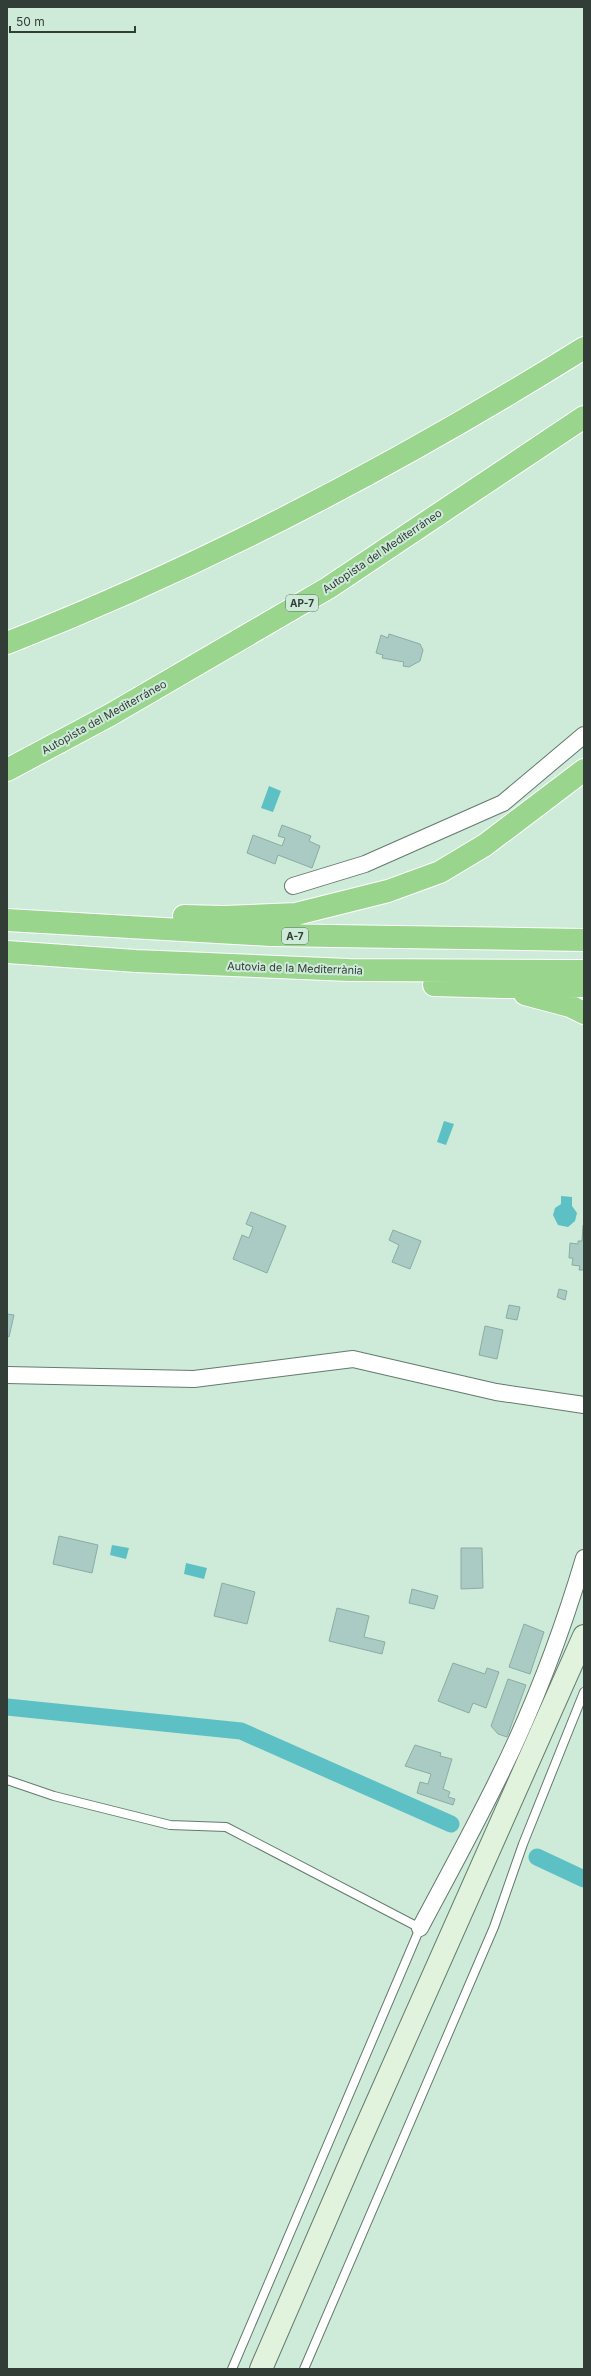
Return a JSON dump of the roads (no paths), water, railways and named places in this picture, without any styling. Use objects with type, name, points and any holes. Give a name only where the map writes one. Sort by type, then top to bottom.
[{"type":"highway","points":[[7,643],[91,610],[275,521],[394,460],[523,386],[584,348]]},
{"type":"highway","name":"Autopista del Mediterráneo","points":[[7,770],[110,715],[328,588],[584,417]]},
{"type":"highway","points":[[70,924],[106,913],[224,917],[296,914],[388,891],[440,872],[485,846],[584,770]]},
{"type":"highway","name":"A-7","points":[[7,920],[270,935],[584,940]]},
{"type":"highway","name":"Autovia de la Mediterrània","points":[[7,952],[136,961],[349,970],[584,971]]},
{"type":"highway","points":[[349,970],[393,983],[503,987],[584,986]]},
{"type":"highway","points":[[503,987],[570,1006],[584,1013]]},
{"type":"street","points":[[293,886],[365,864],[503,803],[584,735]]},
{"type":"street","points":[[7,1375],[194,1379],[353,1359],[496,1392],[584,1405]]},
{"type":"street","points":[[420,1928],[498,1780],[570,1605],[584,1558]]},
{"type":"street","points":[[261,2369],[364,2130],[584,1636]]},
{"type":"lane","points":[[304,2369],[494,1927],[523,1844],[584,1692]]},
{"type":"lane","points":[[7,1780],[54,1796],[170,1825],[226,1827],[420,1928],[232,2369]]},
{"type":"water","points":[[269,786],[281,791],[273,812],[261,808]]},
{"type":"water","points":[[444,1121],[454,1124],[446,1145],[437,1142]]},
{"type":"water","points":[[561,1196],[572,1197],[572,1206],[577,1213],[575,1221],[568,1227],[558,1225],[553,1215],[555,1208],[561,1204]]},
{"type":"water","points":[[112,1545],[129,1548],[126,1559],[110,1555]]},
{"type":"water","points":[[186,1563],[207,1568],[204,1579],[184,1574]]},
{"type":"waterway","points":[[7,1707],[241,1731],[451,1824]]},
{"type":"waterway","points":[[537,1857],[584,1879]]}]
